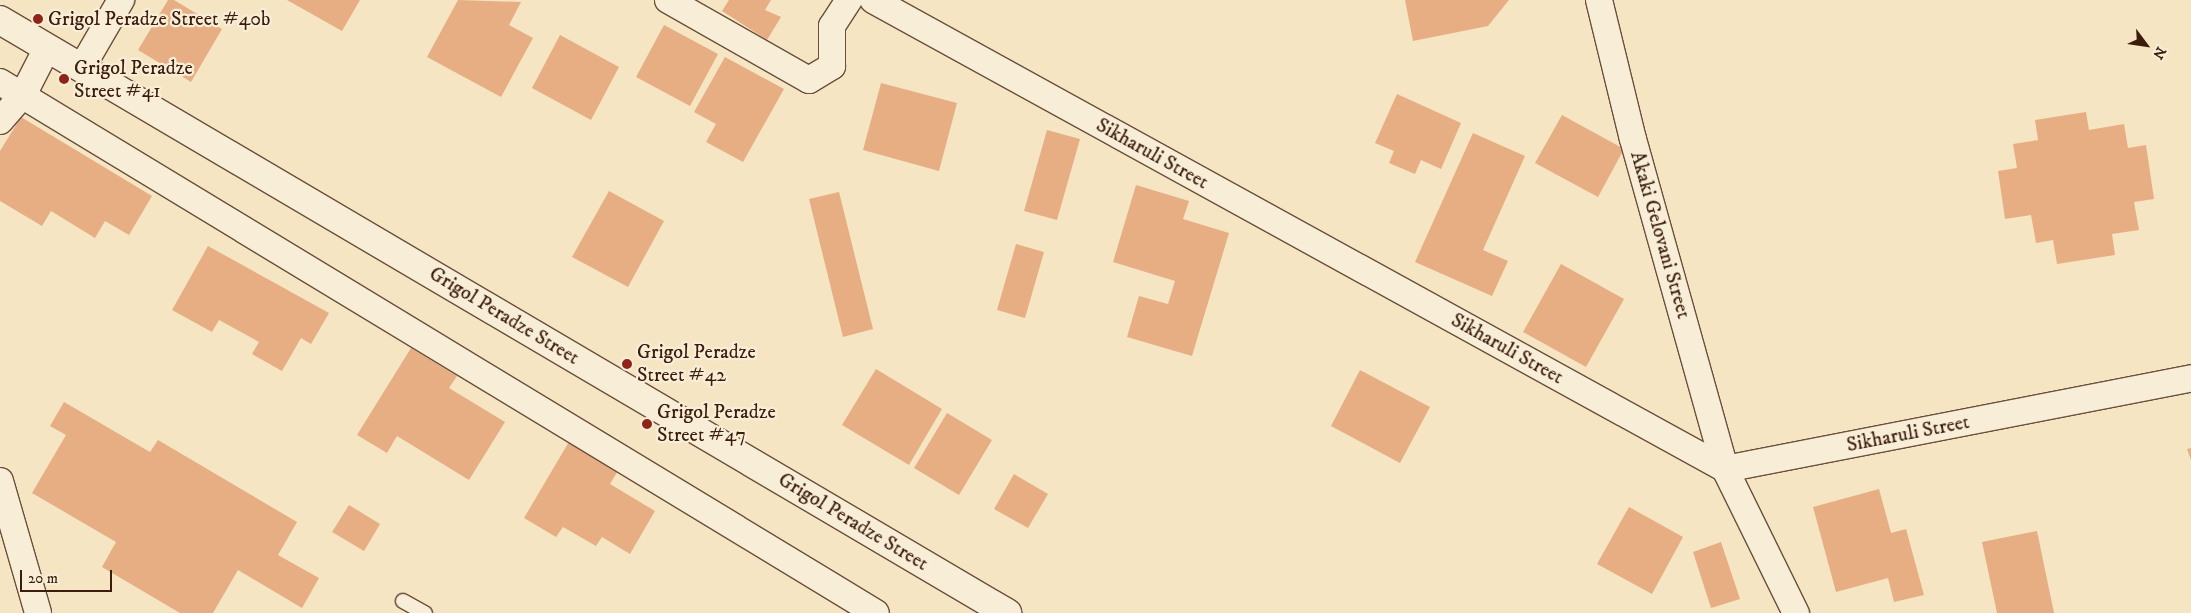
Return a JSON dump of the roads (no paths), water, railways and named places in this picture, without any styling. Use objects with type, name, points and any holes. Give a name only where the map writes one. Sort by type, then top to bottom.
[{"type":"street","points":[[82,67],[121,0]]},
{"type":"street","points":[[668,0],[809,80],[832,66],[832,26],[849,0]]},
{"type":"street","name":"Sikharuli Street","points":[[873,0],[1725,469],[2191,378]]},
{"type":"street","name":"Akaki Gelovani Street","points":[[1600,0],[1633,139],[1725,469],[1796,613]]},
{"type":"street","name":"Grigol Peradze Street","points":[[0,20],[1007,613]]},
{"type":"street","points":[[0,121],[23,94],[47,48]]},
{"type":"street","points":[[0,82],[23,94],[876,613]]},
{"type":"street","points":[[0,481],[38,613]]},
{"type":"lane","points":[[403,601],[425,613]]},
{"type":"place","name":"Grigol Peradze Street #40b","points":[[38,19]]},
{"type":"place","name":"Grigol Peradze Street #41","points":[[64,79]]},
{"type":"place","name":"Grigol Peradze Street #42","points":[[627,364]]},
{"type":"place","name":"Grigol Peradze Street #47","points":[[647,424]]}]
